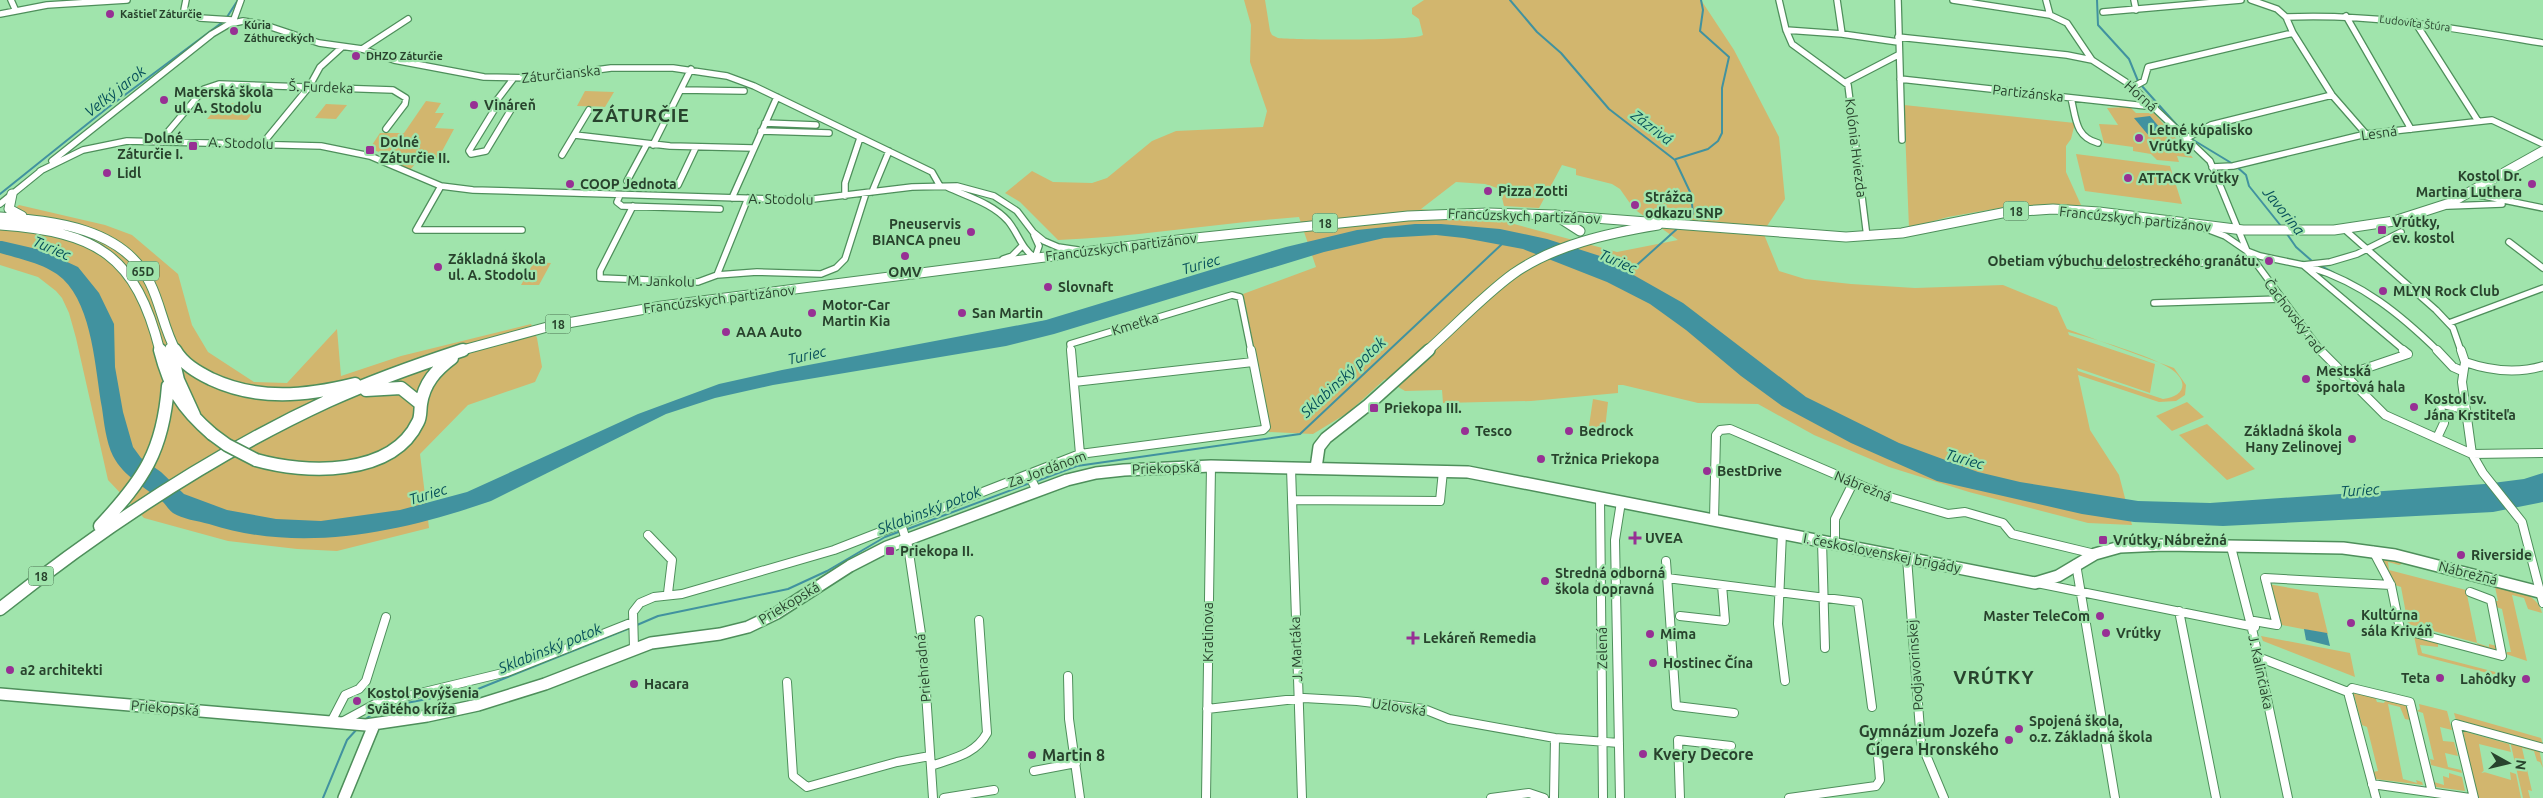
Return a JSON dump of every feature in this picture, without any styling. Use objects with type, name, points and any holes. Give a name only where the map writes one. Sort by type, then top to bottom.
[{"type":"main road","name":"Francúzskych partizánov","points":[[463,350],[550,326],[624,312],[983,264],[1410,215],[1483,212],[1580,216],[1822,237],[1867,237],[1912,233],[1994,214],[2042,210],[2098,212],[2240,230],[2296,231],[2343,228],[2385,222],[2442,206],[2543,151]]},
{"type":"main road","points":[[0,203],[12,194]]},
{"type":"main road","points":[[12,194],[8,205],[11,212],[30,219]]},
{"type":"main road","name":"65D","points":[[0,217],[30,219],[81,230],[103,239],[127,254],[150,282],[156,294],[168,332]]},
{"type":"main road","name":"65D","points":[[0,225],[36,228],[65,234],[92,244],[117,260],[133,277],[144,298],[168,384]]},
{"type":"main road","points":[[168,332],[176,353],[190,366],[219,384],[253,394],[290,396],[311,394],[400,372]]},
{"type":"main road","points":[[168,332],[178,380],[195,419]]},
{"type":"main road","points":[[168,384],[187,412],[227,445],[256,460],[283,468],[316,471],[365,461],[390,450],[406,439],[418,422],[421,404],[430,376],[463,350]]},
{"type":"main road","name":"18","points":[[0,609],[83,544],[192,472],[264,432],[350,392],[463,350]]},
{"type":"main road","points":[[83,544],[118,508],[143,475],[156,450],[167,416],[168,384]]},
{"type":"main road","points":[[350,392],[386,387],[401,388],[410,393],[421,404]]},
{"type":"street","points":[[11,0],[16,9]]},
{"type":"street","points":[[0,14],[35,5],[99,4],[127,0]]},
{"type":"street","points":[[186,0],[184,10],[189,13],[200,18],[229,21],[241,0]]},
{"type":"street","name":"Kolónia Hviezda","points":[[1779,0],[1786,30],[1796,47],[1846,82],[1867,237]]},
{"type":"street","points":[[1837,0],[1842,34]]},
{"type":"street","points":[[1898,0],[1898,55],[1902,140]]},
{"type":"street","points":[[1953,0],[2050,14],[2046,0]]},
{"type":"street","points":[[2134,0],[2136,10]]},
{"type":"street","points":[[2103,12],[2241,0]]},
{"type":"street","points":[[2251,0],[2276,10],[2286,17],[2293,33],[2332,95],[2366,134]]},
{"type":"street","name":"Horná","points":[[2050,14],[2067,23],[2092,60],[2137,85],[2155,107],[2205,156],[2212,167],[2240,230]]},
{"type":"street","points":[[2346,16],[2411,129]]},
{"type":"street","name":"Ľudovíta Štúra","points":[[2286,17],[2346,16],[2415,22],[2543,42]]},
{"type":"street","points":[[362,49],[408,19]]},
{"type":"street","name":"Záturčianska","points":[[40,171],[164,70],[229,21],[255,22],[301,39],[341,48],[362,49],[402,62],[484,76],[513,79],[556,76],[611,68],[691,69],[728,76],[777,97],[932,172],[943,187]]},
{"type":"street","points":[[2415,22],[2478,122]]},
{"type":"street","points":[[1786,30],[2067,55],[2092,60]]},
{"type":"street","points":[[2137,85],[2145,79],[2145,71],[2148,67],[2293,33]]},
{"type":"street","points":[[263,143],[308,87],[320,67],[341,48]]},
{"type":"street","points":[[1846,82],[1898,55]]},
{"type":"street","points":[[627,182],[681,90],[691,69]]},
{"type":"street","points":[[496,107],[512,108],[486,151],[471,154],[469,151],[496,107],[494,104],[513,79]]},
{"type":"street","name":"Partizánska","points":[[1900,80],[2155,107]]},
{"type":"street","name":"Š. Furdeka","points":[[162,140],[204,89],[219,84],[386,89],[397,91],[406,98],[404,104],[386,129]]},
{"type":"street","points":[[681,90],[744,92]]},
{"type":"street","points":[[2187,138],[2223,122],[2332,95]]},
{"type":"street","points":[[732,198],[777,97]]},
{"type":"street","points":[[2071,98],[2080,135],[2087,142],[2098,143]]},
{"type":"street","points":[[562,155],[589,110]]},
{"type":"street","name":"Lesná","points":[[2212,167],[2236,165],[2366,134],[2492,120],[2543,144]]},
{"type":"street","points":[[764,123],[816,125]]},
{"type":"street","points":[[761,131],[829,133]]},
{"type":"street","points":[[575,136],[650,144],[754,148]]},
{"type":"street","points":[[845,196],[846,183],[860,138]]},
{"type":"street","name":"A. Stodolu","points":[[40,171],[94,147],[127,141],[162,140],[321,146],[354,151],[440,186],[484,191],[805,200],[912,187],[943,187]]},
{"type":"street","points":[[678,185],[696,147]]},
{"type":"street","points":[[748,198],[717,275],[757,272],[821,274],[830,271],[845,259],[869,193],[889,151]]},
{"type":"street","points":[[12,194],[40,171]]},
{"type":"street","points":[[2490,181],[2489,188],[2496,195],[2515,204]]},
{"type":"street","points":[[440,186],[416,230],[522,230]]},
{"type":"street","points":[[943,187],[971,188],[994,196],[1017,211],[1033,232],[1040,246],[1040,253],[1035,258],[1021,247],[1016,231],[999,212],[982,201],[943,187]]},
{"type":"street","points":[[2469,193],[2515,204],[2543,208]]},
{"type":"street","points":[[620,195],[618,204],[720,209]]},
{"type":"street","points":[[2442,206],[2515,204]]},
{"type":"street","name":"M. Jankolu","points":[[633,206],[600,271],[600,278],[698,282],[717,275]]},
{"type":"street","points":[[1555,215],[1580,231]]},
{"type":"street","points":[[1575,244],[1580,231],[1580,216]]},
{"type":"street","points":[[1316,468],[1319,447],[1326,438],[1368,405],[1495,289],[1538,259],[1575,244],[1613,233],[1660,224]]},
{"type":"street","name":"Čachovský rad","points":[[2195,224],[2225,236],[2247,250]]},
{"type":"street","points":[[2343,228],[2449,323],[2462,350],[2465,362],[2462,371],[2462,382],[2472,454],[2489,481],[2515,512],[2526,531],[2542,596]]},
{"type":"street","name":"Čachovský rad","points":[[2240,230],[2247,250],[2281,299],[2318,349],[2344,376],[2385,415],[2472,454]]},
{"type":"street","points":[[1033,232],[1049,244],[1088,252]]},
{"type":"street","points":[[2303,265],[2330,262],[2366,250],[2401,232]]},
{"type":"street","points":[[2509,242],[2543,268]]},
{"type":"street","points":[[983,264],[1012,256],[1021,247]]},
{"type":"street","points":[[2247,250],[2271,259],[2320,269],[2364,289],[2405,322],[2453,367],[2462,371]]},
{"type":"street","points":[[2095,265],[2255,262]]},
{"type":"street","points":[[2303,265],[2408,354],[2344,376]]},
{"type":"street","points":[[2449,323],[2543,288]]},
{"type":"street","name":"Kmeťka","points":[[1080,454],[1070,344],[1238,295],[1240,297],[1253,362]]},
{"type":"street","points":[[2154,303],[2281,299]]},
{"type":"street","points":[[1074,382],[1253,362]]},
{"type":"street","name":"Za Jordánom","points":[[633,622],[633,611],[637,605],[668,593],[682,594],[834,550],[1080,454],[1263,430],[1266,427],[1253,362]]},
{"type":"street","points":[[2465,362],[2487,370],[2525,370],[2543,366]]},
{"type":"street","points":[[2437,438],[2444,423],[2439,403],[2466,410]]},
{"type":"street","name":"Nábrežná","points":[[1714,520],[1716,435],[1720,430],[1730,429],[1886,496],[1948,514],[1965,512],[2004,523],[2012,534],[2095,554]]},
{"type":"street","points":[[2472,454],[2543,453]]},
{"type":"street","name":"Priekopská","points":[[0,694],[370,725],[434,715],[496,700],[565,678],[634,648],[663,640],[720,634],[759,622],[850,566],[905,537],[1035,488],[1082,476],[1112,471],[1211,466],[1443,471]]},
{"type":"street","name":"Kratinova","points":[[1206,798],[1211,466]]},
{"type":"street","name":"J. Martáka","points":[[1290,468],[1302,798]]},
{"type":"street","points":[[1292,500],[1440,501],[1443,471]]},
{"type":"street","name":"I. československej brigády","points":[[1443,471],[1490,476],[2253,625],[2277,625],[2265,578],[2391,585]]},
{"type":"street","points":[[1029,475],[1035,488]]},
{"type":"street","points":[[1835,543],[1835,519],[1853,483]]},
{"type":"street","name":"Zelená","points":[[1600,498],[1603,798]]},
{"type":"street","name":"Zelená","points":[[1620,798],[1615,540],[1621,502]]},
{"type":"street","name":"Priehradná","points":[[900,524],[905,537],[923,647],[933,798]]},
{"type":"street","points":[[1782,533],[1781,593],[1778,624],[1785,681]]},
{"type":"street","points":[[648,535],[672,560],[668,593]]},
{"type":"street","points":[[1822,541],[1822,598],[1825,648]]},
{"type":"street","name":"Nábrežná","points":[[2035,583],[2058,576],[2076,564],[2110,548],[2136,546],[2231,547],[2372,551],[2395,555],[2542,596]]},
{"type":"street","name":"J. Kalinčiaka","points":[[2231,547],[2253,625],[2288,798]]},
{"type":"street","points":[[2372,551],[2391,585],[2401,630],[2502,656],[2491,600],[2470,592]]},
{"type":"street","name":"Podjavorinskej","points":[[1907,558],[1921,743],[1944,798]]},
{"type":"street","points":[[1666,561],[1676,706],[1734,713]]},
{"type":"street","points":[[2076,564],[2115,798]]},
{"type":"street","points":[[1667,578],[1858,602],[1872,707]]},
{"type":"street","points":[[1680,616],[1725,621],[1722,585]]},
{"type":"street","points":[[2179,611],[2216,798]]},
{"type":"street","points":[[340,723],[345,695],[359,689],[366,681],[386,617]]},
{"type":"street","points":[[931,766],[972,752],[979,747],[987,733],[979,620]]},
{"type":"street","points":[[340,723],[378,702],[398,695],[490,678],[633,622],[634,648]]},
{"type":"street","points":[[2258,657],[2348,692]]},
{"type":"street","points":[[1068,676],[1069,719],[1080,798]]},
{"type":"street","points":[[787,682],[793,776],[807,787],[897,762],[930,756]]},
{"type":"street","points":[[2348,692],[2352,688],[2410,702],[2432,792]]},
{"type":"street","points":[[2348,692],[2376,798]]},
{"type":"street","name":"Uzlovská","points":[[1207,710],[1298,698],[1387,704],[1424,709],[1449,719],[1554,738],[1596,743],[1603,741],[1619,743]]},
{"type":"street","points":[[2474,798],[2456,724],[2543,748]]},
{"type":"street","points":[[344,798],[370,725]]},
{"type":"street","points":[[1788,798],[1876,786],[1880,780],[1876,733]]},
{"type":"street","points":[[1554,738],[1554,798]]},
{"type":"street","points":[[1680,798],[1678,740],[1731,746]]},
{"type":"street","points":[[1034,771],[1076,763]]},
{"type":"street","points":[[2372,784],[2470,798]]},
{"type":"street","points":[[944,798],[994,790]]},
{"type":"street","points":[[1491,798],[1529,793],[1544,798]]},
{"type":"shaded area","points":[[1244,0],[1265,0],[1270,31],[1272,35],[1278,38],[1329,40],[1399,38],[1423,35],[1419,19],[1412,14],[1412,8],[1424,0],[1701,0],[1734,50],[1779,137],[1785,199],[1763,232],[1779,271],[1805,279],[1915,288],[2003,285],[2057,307],[2067,329],[2100,341],[2068,332],[2069,335],[2155,364],[2150,393],[2077,368],[2078,371],[2163,399],[2170,398],[2180,392],[2182,384],[2177,374],[2159,363],[2174,368],[2186,385],[2185,395],[2176,401],[2159,402],[2078,375],[2090,430],[2119,475],[2132,525],[2088,523],[1969,492],[1889,467],[1814,435],[1758,404],[1698,403],[1623,385],[1618,385],[1618,393],[1531,401],[1443,403],[1442,390],[1405,391],[1385,379],[1349,412],[1313,434],[1269,432],[1243,294],[1316,267],[1299,217],[1119,236],[1058,240],[1020,202],[1005,193],[1032,171],[1053,182],[1092,183],[1107,178],[1152,141],[1176,131],[1263,127],[1267,111],[1250,62],[1251,25]],"holes":[[[1562,165],[1576,169],[1576,175],[1612,184],[1620,189],[1634,209],[1678,240],[1617,252],[1492,218],[1421,209],[1456,182],[1485,184],[1500,189],[1504,206],[1539,208]]]},
{"type":"shaded area","points":[[585,91],[614,92],[605,107],[577,106]]},
{"type":"shaded area","points":[[426,101],[441,103],[435,113],[444,113],[435,128],[454,129],[440,155],[431,164],[416,163],[410,170],[385,159],[383,154],[370,148],[380,133],[404,133]]},
{"type":"shaded area","points":[[221,103],[260,104],[247,120],[207,119]]},
{"type":"shaded area","points":[[326,104],[347,105],[336,119],[315,118]]},
{"type":"shaded area","points":[[1904,105],[2075,123],[2071,139],[2066,146],[2066,172],[2081,205],[2017,205],[1948,217],[1909,228]]},
{"type":"shaded area","name":"Letné kúpalisko Vrútky","points":[[2107,108],[2131,108],[2136,113],[2154,113],[2193,158],[2177,156],[2179,162],[2157,160],[2151,154],[2133,151],[2133,147],[2104,143],[2099,124],[2118,125]]},
{"type":"shaded area","name":"ATTACK Vrútky","points":[[2076,154],[2170,166],[2182,204],[2085,191]]},
{"type":"shaded area","points":[[19,205],[105,225],[132,235],[178,274],[192,325],[208,352],[254,382],[287,383],[337,329],[341,376],[401,356],[531,324],[537,338],[542,367],[535,382],[468,405],[420,454],[429,528],[337,551],[297,549],[228,541],[144,518],[108,480],[76,338],[69,313],[62,298],[38,277],[0,265],[0,221]]},
{"type":"shaded area","points":[[534,262],[551,263],[539,285],[521,285]]},
{"type":"shaded area","points":[[1593,399],[1608,402],[1605,429],[1589,426]]},
{"type":"shaded area","points":[[2187,402],[2204,417],[2172,431],[2156,416]]},
{"type":"shaded area","points":[[2207,424],[2255,469],[2227,480],[2179,435]]},
{"type":"shaded area","points":[[2382,558],[2404,563],[2399,565],[2388,562],[2389,570],[2466,590],[2477,643],[2408,624],[2401,587],[2395,585]]},
{"type":"shaded area","points":[[2268,584],[2318,593],[2328,634],[2277,624]]},
{"type":"shaded area","points":[[2495,587],[2524,594],[2539,606],[2542,613],[2528,609],[2524,598],[2512,595],[2527,661],[2506,654],[2511,652],[2502,609],[2496,607],[2495,601],[2498,601]]},
{"type":"shaded area","points":[[2261,636],[2350,653],[2355,677],[2263,641]]},
{"type":"shaded area","points":[[2414,636],[2438,643],[2438,647],[2420,645],[2422,653],[2503,674],[2503,677],[2418,655]]},
{"type":"shaded area","points":[[2477,643],[2489,647],[2489,644],[2497,646],[2497,652],[2478,648]]},
{"type":"shaded area","points":[[2353,691],[2375,697],[2377,702],[2384,703],[2386,699],[2406,704],[2410,720],[2405,719],[2400,707],[2388,704],[2403,779],[2417,783],[2416,780],[2422,782],[2423,785],[2375,779],[2373,772],[2378,771],[2367,727],[2362,725]]},
{"type":"shaded area","points":[[2419,704],[2447,711],[2452,730],[2440,727],[2443,741],[2454,742],[2458,756],[2445,753],[2448,767],[2461,770],[2462,773],[2431,765],[2430,759],[2434,760],[2423,713],[2417,711],[2420,709]]},
{"type":"shaded area","points":[[2454,713],[2541,738],[2543,745],[2456,720]]},
{"type":"shaded area","points":[[2463,731],[2509,744],[2511,752],[2479,744],[2484,772],[2511,780],[2510,772],[2516,774],[2521,798],[2477,798]]},
{"type":"shaded area","points":[[2510,741],[2539,749],[2543,768],[2540,762],[2537,761],[2534,751],[2522,748],[2532,791],[2528,790],[2530,798],[2523,798]]},
{"type":"shaded area","points":[[2449,773],[2462,777],[2465,791],[2436,787],[2434,782],[2444,785],[2443,776],[2449,778]]},
{"type":"water","points":[[2150,116],[2165,134],[2149,136],[2134,118]]},
{"type":"water","points":[[1415,224],[1441,224],[1500,229],[1547,239],[1600,256],[1683,303],[1806,397],[1899,443],[1978,472],[2020,482],[2138,501],[2210,503],[2485,484],[2524,479],[2543,473],[2543,502],[2493,512],[2223,526],[2134,522],[2082,514],[1937,481],[1851,443],[1782,406],[1650,304],[1607,282],[1523,249],[1436,235],[1384,238],[1324,252],[1054,334],[1006,346],[773,385],[715,398],[666,414],[491,501],[457,512],[387,530],[315,538],[280,537],[244,533],[177,515],[123,470],[113,456],[109,445],[87,322],[73,291],[63,279],[49,269],[0,253],[0,241],[41,250],[78,267],[99,293],[114,324],[115,367],[123,412],[133,447],[141,458],[161,472],[184,494],[227,510],[276,519],[321,521],[400,510],[467,492],[638,414],[719,384],[782,370],[1046,320],[1286,247],[1357,230]]},
{"type":"water","points":[[2304,629],[2327,633],[2330,646],[2306,640]]},
{"type":"waterway","name":"Veľký jarok","points":[[227,17],[238,0]]},
{"type":"waterway","name":"Zázrivá","points":[[1510,0],[1537,32],[1561,53],[1609,109],[1675,160],[1691,194],[1693,214],[1685,221]]},
{"type":"waterway","points":[[1676,159],[1708,149],[1718,141],[1722,133],[1722,88],[1729,57],[1700,31],[1703,10],[1701,0]]},
{"type":"waterway","name":"Javorina","points":[[2097,0],[2098,25],[2129,59],[2138,81]]},
{"type":"waterway","name":"Veľký jarok","points":[[0,194],[106,109],[224,21]]},
{"type":"waterway","name":"Javorina","points":[[2141,85],[2183,132]]},
{"type":"waterway","name":"Javorina","points":[[2190,138],[2233,164]]},
{"type":"waterway","name":"Javorina","points":[[2237,167],[2246,175],[2249,186],[2281,226]]},
{"type":"waterway","name":"Zázrivá","points":[[1628,273],[1678,228]]},
{"type":"waterway","name":"Javorina","points":[[2287,234],[2296,247],[2312,261]]},
{"type":"waterway","name":"Sklabinský potok","points":[[1034,482],[1077,466],[1300,434],[1502,244]]},
{"type":"waterway","name":"Javorina","points":[[2319,265],[2334,273]]},
{"type":"waterway","name":"Sklabinský potok","points":[[905,530],[1030,483]]},
{"type":"waterway","name":"Sklabinský potok","points":[[637,625],[658,616],[788,589],[827,571],[885,537],[901,531]]},
{"type":"waterway","name":"Sklabinský potok","points":[[363,721],[381,708],[478,689],[630,628]]},
{"type":"waterway","name":"Sklabinský potok","points":[[323,798],[347,740],[357,729]]},
{"type":"place","name":"Kaštieľ Záturčie","points":[[110,14]]},
{"type":"place","name":"Kúria Záthureckých","points":[[234,31]]},
{"type":"place","name":"DHZO Záturčie","points":[[356,56]]},
{"type":"place","name":"Materská škola ul. A. Stodolu","points":[[164,100]]},
{"type":"place","name":"Vináreň","points":[[474,105]]},
{"type":"place","name":"Letné kúpalisko Vrútky","points":[[2139,138]]},
{"type":"place","name":"Dolné Záturčie I.","points":[[193,146]]},
{"type":"place","name":"Dolné Záturčie II.","points":[[370,150]]},
{"type":"place","name":"Lidl","points":[[107,173]]},
{"type":"place","name":"ATTACK Vrútky","points":[[2128,178]]},
{"type":"place","name":"COOP Jednota","points":[[570,184]]},
{"type":"place","name":"Kostol Dr. Martina Luthera","points":[[2532,184]]},
{"type":"place","name":"Pizza Zotti","points":[[1488,191]]},
{"type":"place","name":"Strážca odkazu SNP","points":[[1635,205]]},
{"type":"place","name":"Vrútky, ev. kostol","points":[[2382,230]]},
{"type":"place","name":"Pneuservis BIANCA pneu","points":[[971,232]]},
{"type":"place","name":"OMV","points":[[905,256]]},
{"type":"place","name":"Obetiam výbuchu delostreckého granátu.","points":[[2269,261]]},
{"type":"place","name":"Základná škola ul. A. Stodolu","points":[[438,267]]},
{"type":"place","name":"Slovnaft","points":[[1048,287]]},
{"type":"place","name":"MLYN Rock Club","points":[[2383,291]]},
{"type":"place","name":"Motor-Car Martin Kia","points":[[812,313]]},
{"type":"place","name":"San Martin","points":[[962,313]]},
{"type":"place","name":"AAA Auto","points":[[726,332]]},
{"type":"place","name":"Mestská športová hala","points":[[2306,379]]},
{"type":"place","name":"Kostol sv. Jána Krstiteľa","points":[[2414,407]]},
{"type":"place","name":"Priekopa III.","points":[[1374,408]]},
{"type":"place","name":"Tesco","points":[[1465,431]]},
{"type":"place","name":"Bedrock","points":[[1569,431]]},
{"type":"place","name":"Základná škola Hany Zelinovej","points":[[2352,439]]},
{"type":"place","name":"Tržnica Priekopa","points":[[1541,459]]},
{"type":"place","name":"BestDrive","points":[[1707,471]]},
{"type":"place","name":"UVEA","points":[[1635,538]]},
{"type":"place","name":"Vrútky, Nábrežná","points":[[2103,540]]},
{"type":"place","name":"Priekopa II.","points":[[890,551]]},
{"type":"place","name":"Riverside","points":[[2461,555]]},
{"type":"place","name":"Stredná odborná škola dopravná","points":[[1545,581]]},
{"type":"place","name":"Master TeleCom","points":[[2100,616]]},
{"type":"place","name":"Kultúrna sála Kriváň","points":[[2351,623]]},
{"type":"place","name":"Vrútky","points":[[2106,633]]},
{"type":"place","name":"Mima","points":[[1650,634]]},
{"type":"place","name":"Lekáreň Remedia","points":[[1413,638]]},
{"type":"place","name":"Hostinec Čína","points":[[1653,663]]},
{"type":"place","name":"a2 architekti","points":[[10,670]]},
{"type":"place","name":"Teta","points":[[2440,678]]},
{"type":"place","name":"Lahôdky","points":[[2526,679]]},
{"type":"place","name":"Hacara","points":[[634,684]]},
{"type":"place","name":"Kostol Povýšenia Svätého kríža","points":[[357,701]]},
{"type":"place","name":"Spojená škola, o.z. Základná škola","points":[[2019,729]]},
{"type":"place","name":"Gymnázium Jozefa Cígera Hronského","points":[[2009,740]]},
{"type":"place","name":"Kvery Decore","points":[[1643,754]]},
{"type":"place","name":"Martin 8","points":[[1032,755]]},
{"type":"district","name":"ZÁTURČIE","points":[[641,115]]},
{"type":"district","name":"VRÚTKY","points":[[1994,677]]},
{"type":"water label","name":"Turiec","points":[[52,248]]},
{"type":"water label","name":"Turiec","points":[[1618,261]]},
{"type":"water label","name":"Turiec","points":[[1201,264]]},
{"type":"water label","name":"Turiec","points":[[807,355]]},
{"type":"water label","name":"Turiec","points":[[1965,459]]},
{"type":"water label","name":"Turiec","points":[[2360,490]]},
{"type":"water label","name":"Turiec","points":[[428,494]]}]
